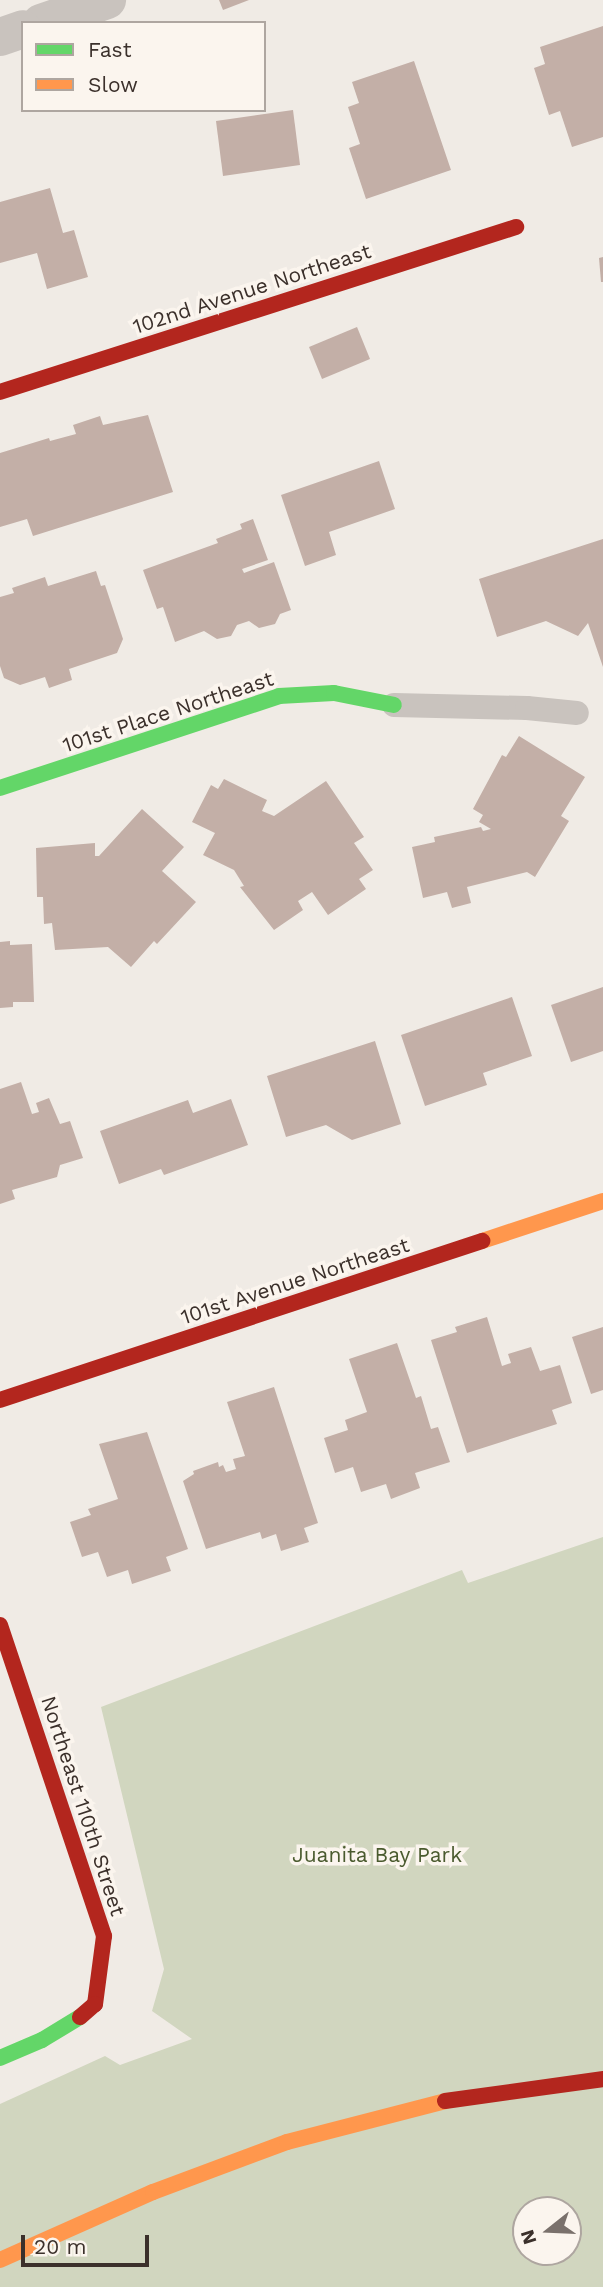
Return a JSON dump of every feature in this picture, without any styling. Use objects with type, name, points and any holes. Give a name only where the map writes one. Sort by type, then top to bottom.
[{"type":"street","points":[[47,21],[107,0]]},
{"type":"street","points":[[0,37],[21,30]]},
{"type":"street","name":"102nd Avenue Northeast","points":[[0,392],[516,227]]},
{"type":"street","name":"101st Place Northeast","points":[[0,788],[278,696],[334,693],[394,705]]},
{"type":"street","name":"101st Avenue Northeast","points":[[0,1400],[603,1201]]},
{"type":"street","name":"Northeast 110th Street","points":[[0,1625],[104,1937],[95,2004],[64,2027],[0,2058]]},
{"type":"street","points":[[0,2260],[153,2192],[286,2142],[436,2102],[603,2079]]},
{"type":"lane","points":[[394,705],[527,708],[577,713]]},
{"type":"green space","name":"Juanita Bay Park","points":[[603,1537],[603,2287],[0,2287],[0,2104],[105,2056],[120,2065],[192,2039],[152,2011],[164,1969],[101,1707],[462,1570],[468,1583]]},
{"type":"building","points":[[219,0],[249,0],[223,10]]},
{"type":"building","points":[[603,26],[603,137],[572,147],[560,111],[549,115],[534,68],[545,64],[540,47]]},
{"type":"building","points":[[414,61],[451,170],[366,199],[349,148],[360,144],[348,107],[359,103],[352,82]]},
{"type":"building","points":[[293,110],[300,165],[223,176],[216,121]]},
{"type":"building","points":[[50,188],[63,233],[74,230],[88,277],[47,289],[37,253],[0,263],[0,202]]},
{"type":"building","points":[[603,257],[603,282],[601,282],[599,258]]},
{"type":"building","points":[[357,327],[370,359],[322,379],[309,347]]},
{"type":"building","points":[[148,415],[173,492],[33,536],[27,519],[0,527],[0,453],[49,438],[50,441],[76,434],[73,425],[100,416],[103,425]]},
{"type":"building","points":[[379,461],[395,509],[329,532],[336,555],[305,566],[281,495]]},
{"type":"building","points":[[253,519],[268,560],[242,569],[244,573],[274,562],[291,610],[280,614],[275,624],[259,628],[249,621],[237,625],[231,636],[217,639],[204,631],[175,642],[163,607],[157,609],[143,570],[218,543],[216,539],[242,529],[240,524]]},
{"type":"building","points":[[603,539],[603,667],[588,623],[578,636],[546,621],[497,637],[479,579]]},
{"type":"building","points":[[96,571],[101,586],[105,585],[123,639],[117,653],[69,669],[72,680],[49,688],[45,677],[20,685],[4,678],[0,666],[0,597],[14,593],[12,588],[45,577],[48,586]]},
{"type":"building","points":[[519,736],[585,777],[561,816],[569,821],[535,877],[527,872],[467,887],[471,903],[452,908],[447,892],[423,898],[412,847],[435,842],[434,837],[481,827],[483,831],[491,829],[479,822],[483,815],[473,809],[502,755],[506,757]]},
{"type":"building","points":[[224,779],[267,800],[262,811],[274,816],[326,781],[364,837],[354,843],[373,870],[359,879],[366,889],[328,915],[312,892],[298,901],[303,910],[274,930],[240,887],[244,886],[234,870],[203,855],[215,833],[192,822],[211,785],[218,789]]},
{"type":"building","points":[[142,809],[184,847],[162,871],[196,902],[157,944],[154,941],[131,967],[108,947],[55,950],[52,923],[44,924],[43,897],[37,897],[36,848],[95,843],[95,856],[99,856]]},
{"type":"building","points":[[10,941],[10,945],[32,944],[34,1002],[13,1002],[13,1007],[0,1008],[0,942]]},
{"type":"building","points":[[603,987],[603,1051],[571,1062],[551,1005]]},
{"type":"building","points":[[512,997],[532,1056],[483,1073],[487,1085],[425,1106],[401,1035]]},
{"type":"building","points":[[375,1041],[401,1124],[352,1140],[326,1125],[286,1137],[267,1076]]},
{"type":"building","points":[[21,1082],[32,1114],[39,1112],[36,1103],[49,1098],[60,1124],[70,1121],[83,1158],[60,1165],[57,1177],[12,1190],[15,1199],[0,1204],[0,1089]]},
{"type":"building","points":[[231,1099],[248,1145],[164,1175],[161,1169],[119,1184],[100,1131],[188,1100],[193,1113]]},
{"type":"building","points":[[487,1317],[502,1366],[511,1363],[508,1354],[531,1347],[540,1371],[560,1365],[572,1403],[552,1410],[557,1424],[467,1453],[431,1340],[457,1332],[455,1327]]},
{"type":"building","points":[[603,1327],[603,1390],[591,1394],[572,1337]]},
{"type":"building","points":[[397,1343],[416,1398],[421,1396],[431,1429],[438,1427],[450,1462],[415,1473],[420,1488],[391,1499],[386,1484],[361,1492],[353,1467],[335,1473],[324,1438],[348,1430],[345,1420],[367,1412],[349,1359]]},
{"type":"building","points":[[274,1387],[318,1523],[304,1528],[309,1542],[281,1551],[276,1534],[262,1539],[260,1532],[206,1549],[183,1481],[194,1474],[193,1471],[218,1462],[219,1467],[223,1465],[226,1472],[236,1469],[233,1459],[245,1456],[227,1402]]},
{"type":"building","points":[[147,1432],[188,1549],[166,1557],[171,1571],[132,1584],[128,1570],[107,1577],[98,1552],[82,1557],[70,1522],[91,1515],[88,1509],[118,1499],[99,1444]]},
{"type":"traffic: fast","points":[[0,788],[279,696],[334,693],[394,705]]},
{"type":"traffic: fast","points":[[0,2058],[42,2040],[80,2017]]},
{"type":"traffic: slow","points":[[482,1241],[603,1201]]},
{"type":"traffic: slow","points":[[0,2260],[153,2192],[287,2142],[445,2101]]},
{"type":"traffic: jam","points":[[0,392],[516,227]]},
{"type":"traffic: jam","points":[[0,1400],[482,1241]]},
{"type":"traffic: jam","points":[[0,1625],[104,1936],[95,2004],[80,2017]]},
{"type":"traffic: jam","points":[[445,2101],[603,2079]]}]
